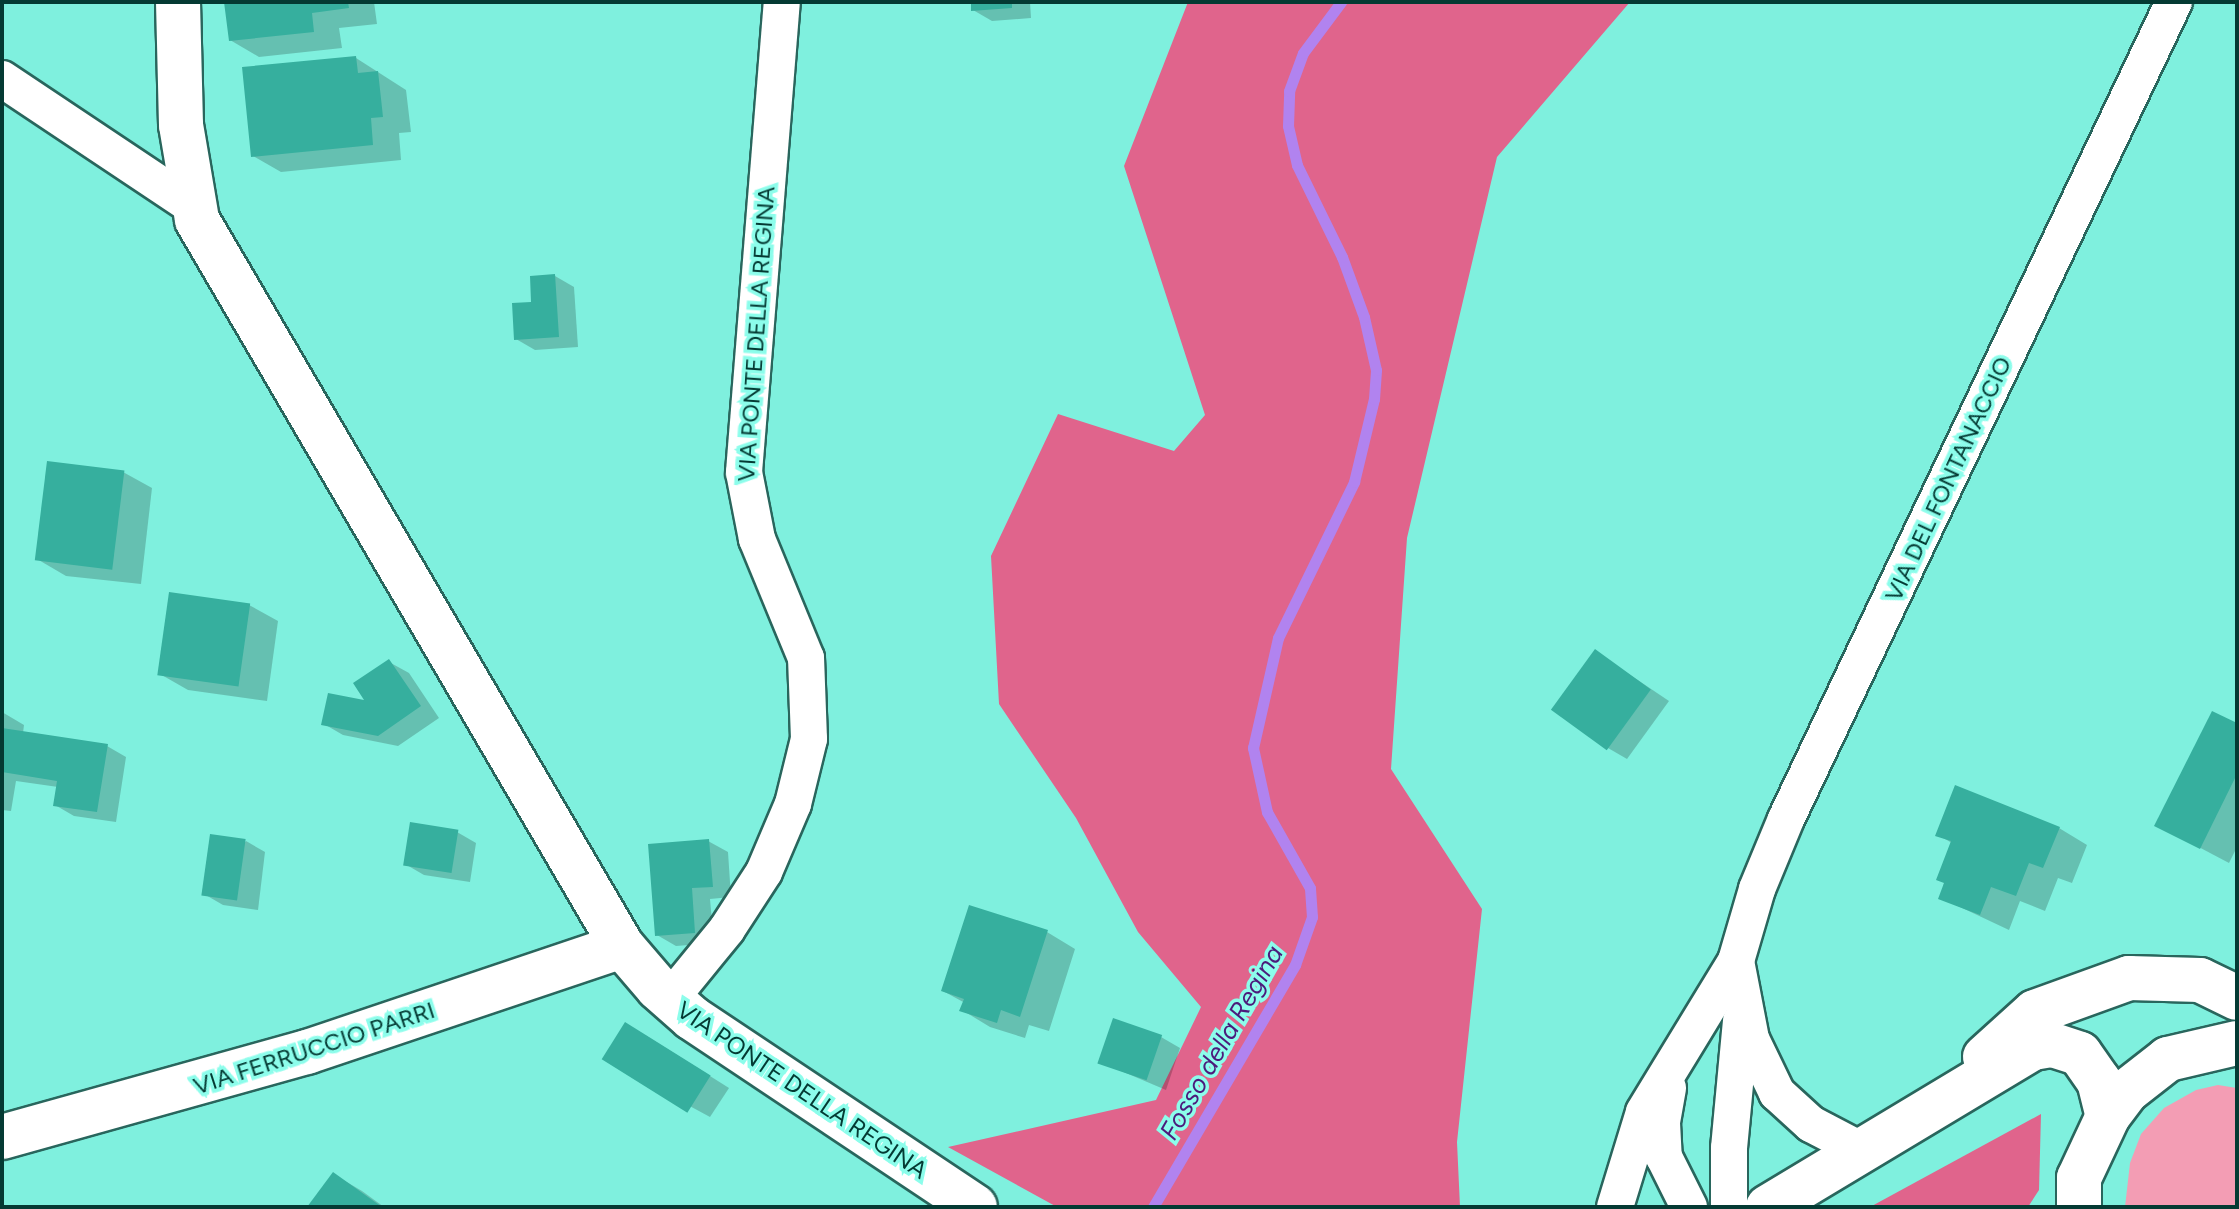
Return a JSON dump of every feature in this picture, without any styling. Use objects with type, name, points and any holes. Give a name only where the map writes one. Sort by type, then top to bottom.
[{"type":"street","points":[[178,2],[181,125],[191,205]]},
{"type":"street","name":"VIA PONTE DELLA REGINA","points":[[670,999],[727,929],[764,872],[793,804],[809,739],[806,658],[757,539],[744,472],[782,2]]},
{"type":"street","name":"VIA DEL FONTANACCIO","points":[[1615,1207],[1635,1133],[1675,1055],[1736,961],[1757,889],[1786,819],[2174,2]]},
{"type":"street","points":[[2,79],[191,205]]},
{"type":"street","name":"VIA PONTE DELLA REGINA","points":[[191,205],[622,946],[670,999],[975,1207]]},
{"type":"street","name":"VIA FERRUCCIO PARRI","points":[[2,1137],[320,1048],[622,946]]},
{"type":"street","name":"VIA DEL FONTANACCIO","points":[[1736,961],[1756,1052],[1784,1101],[1811,1124],[1861,1150]]},
{"type":"street","points":[[1959,1090],[2028,1017],[2102,984],[2142,977],[2183,977],[2216,984],[2237,998]]},
{"type":"street","name":"VIA DEL FONTANACCIO","points":[[1729,1207],[1730,1130],[1743,999]]},
{"type":"street","points":[[2076,1197],[2108,1116],[2139,1080],[2168,1059],[2237,1043]]},
{"type":"street","points":[[1768,1207],[2033,1048],[2063,1046],[2080,1054],[2095,1070],[2108,1116]]},
{"type":"street","name":"VIA DEL FONTANACCIO","points":[[1675,1055],[1662,1139],[1669,1171],[1689,1207]]},
{"type":"shaded area","points":[[1188,2],[1630,2],[1497,157],[1407,538],[1391,769],[1482,909],[1457,1142],[1460,1207],[1057,1207],[948,1147],[1156,1100],[1201,1007],[1138,932],[1076,818],[999,704],[991,556],[1058,414],[1174,451],[1205,415],[1124,166]]},
{"type":"shaded area","points":[[2218,1085],[2237,1088],[2237,1207],[2125,1207],[2130,1163],[2141,1134],[2164,1108],[2196,1090]]},
{"type":"shaded area","points":[[2041,1114],[2039,1190],[2028,1207],[1870,1207]]},
{"type":"building","points":[[224,2],[348,2],[349,8],[312,13],[314,32],[229,41]]},
{"type":"building","points":[[971,2],[1012,2],[1012,8],[971,11]]},
{"type":"building","points":[[356,56],[358,73],[378,71],[383,117],[371,118],[373,145],[251,157],[242,67]]},
{"type":"building","points":[[555,274],[559,337],[514,340],[512,303],[531,302],[530,276]]},
{"type":"building","points":[[47,461],[124,471],[112,570],[35,560]]},
{"type":"building","points":[[169,592],[250,603],[239,687],[157,675]]},
{"type":"building","points":[[1595,649],[1651,690],[1607,750],[1551,710]]},
{"type":"building","points":[[389,659],[421,706],[378,736],[321,725],[328,693],[364,700],[353,683]]},
{"type":"building","points":[[2212,711],[2237,723],[2237,774],[2200,849],[2154,826]]},
{"type":"building","points":[[2,728],[108,744],[97,812],[53,806],[57,781],[2,772]]},
{"type":"building","points":[[1955,785],[2060,827],[2043,868],[2029,863],[2016,896],[1991,887],[1980,915],[1938,899],[1944,883],[1936,880],[1951,841],[1935,836]]},
{"type":"building","points":[[410,822],[458,830],[452,873],[403,865]]},
{"type":"building","points":[[210,834],[246,839],[237,900],[201,895]]},
{"type":"building","points":[[709,839],[713,887],[692,888],[695,933],[655,936],[648,844]]},
{"type":"building","points":[[969,905],[1048,930],[1020,1017],[1001,1010],[997,1023],[959,1011],[964,999],[941,991]]},
{"type":"building","points":[[1113,1018],[1162,1035],[1147,1080],[1097,1063]]},
{"type":"building","points":[[625,1022],[711,1076],[687,1113],[602,1059]]},
{"type":"building","points":[[333,1172],[382,1207],[307,1207]]},
{"type":"waterway","name":"Fosso della Regina","points":[[1153,1207],[1295,965],[1312,917],[1310,888],[1267,812],[1253,748],[1278,638],[1354,482],[1374,399],[1376,370],[1364,317],[1342,257],[1297,165],[1288,126],[1289,91],[1303,53],[1341,2]]}]
